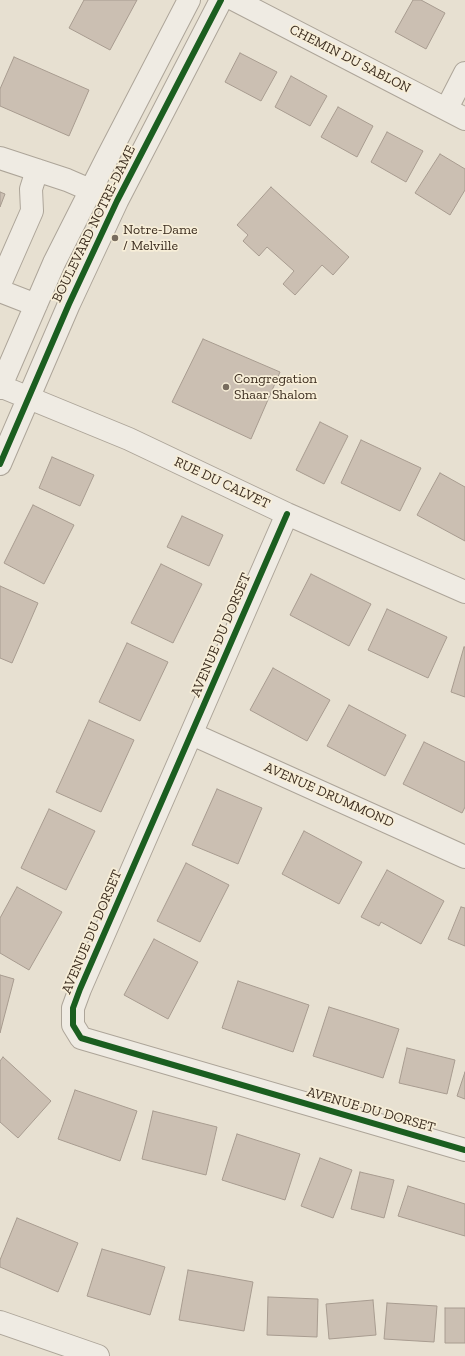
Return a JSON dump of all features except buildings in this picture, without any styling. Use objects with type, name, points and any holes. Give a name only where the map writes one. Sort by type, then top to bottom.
[{"type":"street","name":"BOULEVARD NOTRE-DAME","points":[[0,387],[54,263],[189,0]]},
{"type":"street","name":"BOULEVARD NOTRE-DAME","points":[[0,464],[69,304],[117,201],[221,0]]},
{"type":"street","name":"CHEMIN DU SABLON","points":[[235,0],[456,113]]},
{"type":"street","points":[[456,113],[465,73]]},
{"type":"street","points":[[0,158],[37,170],[117,201]]},
{"type":"street","points":[[0,284],[32,211],[31,189],[37,170]]},
{"type":"street","points":[[0,291],[36,305]]},
{"type":"street","name":"RUE DU CALVET","points":[[0,387],[129,439],[287,514],[465,592]]},
{"type":"street","name":"AVENUE DU DORSET","points":[[287,514],[80,989],[73,1008],[73,1025],[81,1038],[465,1150]]},
{"type":"street","name":"AVENUE DRUMMOND","points":[[192,734],[465,857]]},
{"type":"street","points":[[0,1322],[98,1356]]},
{"type":"cycle path","points":[[0,464],[69,304],[117,201],[221,0]]},
{"type":"cycle path","points":[[287,514],[80,989],[73,1008],[73,1025],[81,1038],[465,1150]]},
{"type":"place","name":"Notre-Dame / Melville","points":[[115,238]]},
{"type":"place","name":"Congregation Shaar Shalom","points":[[226,387]]}]
